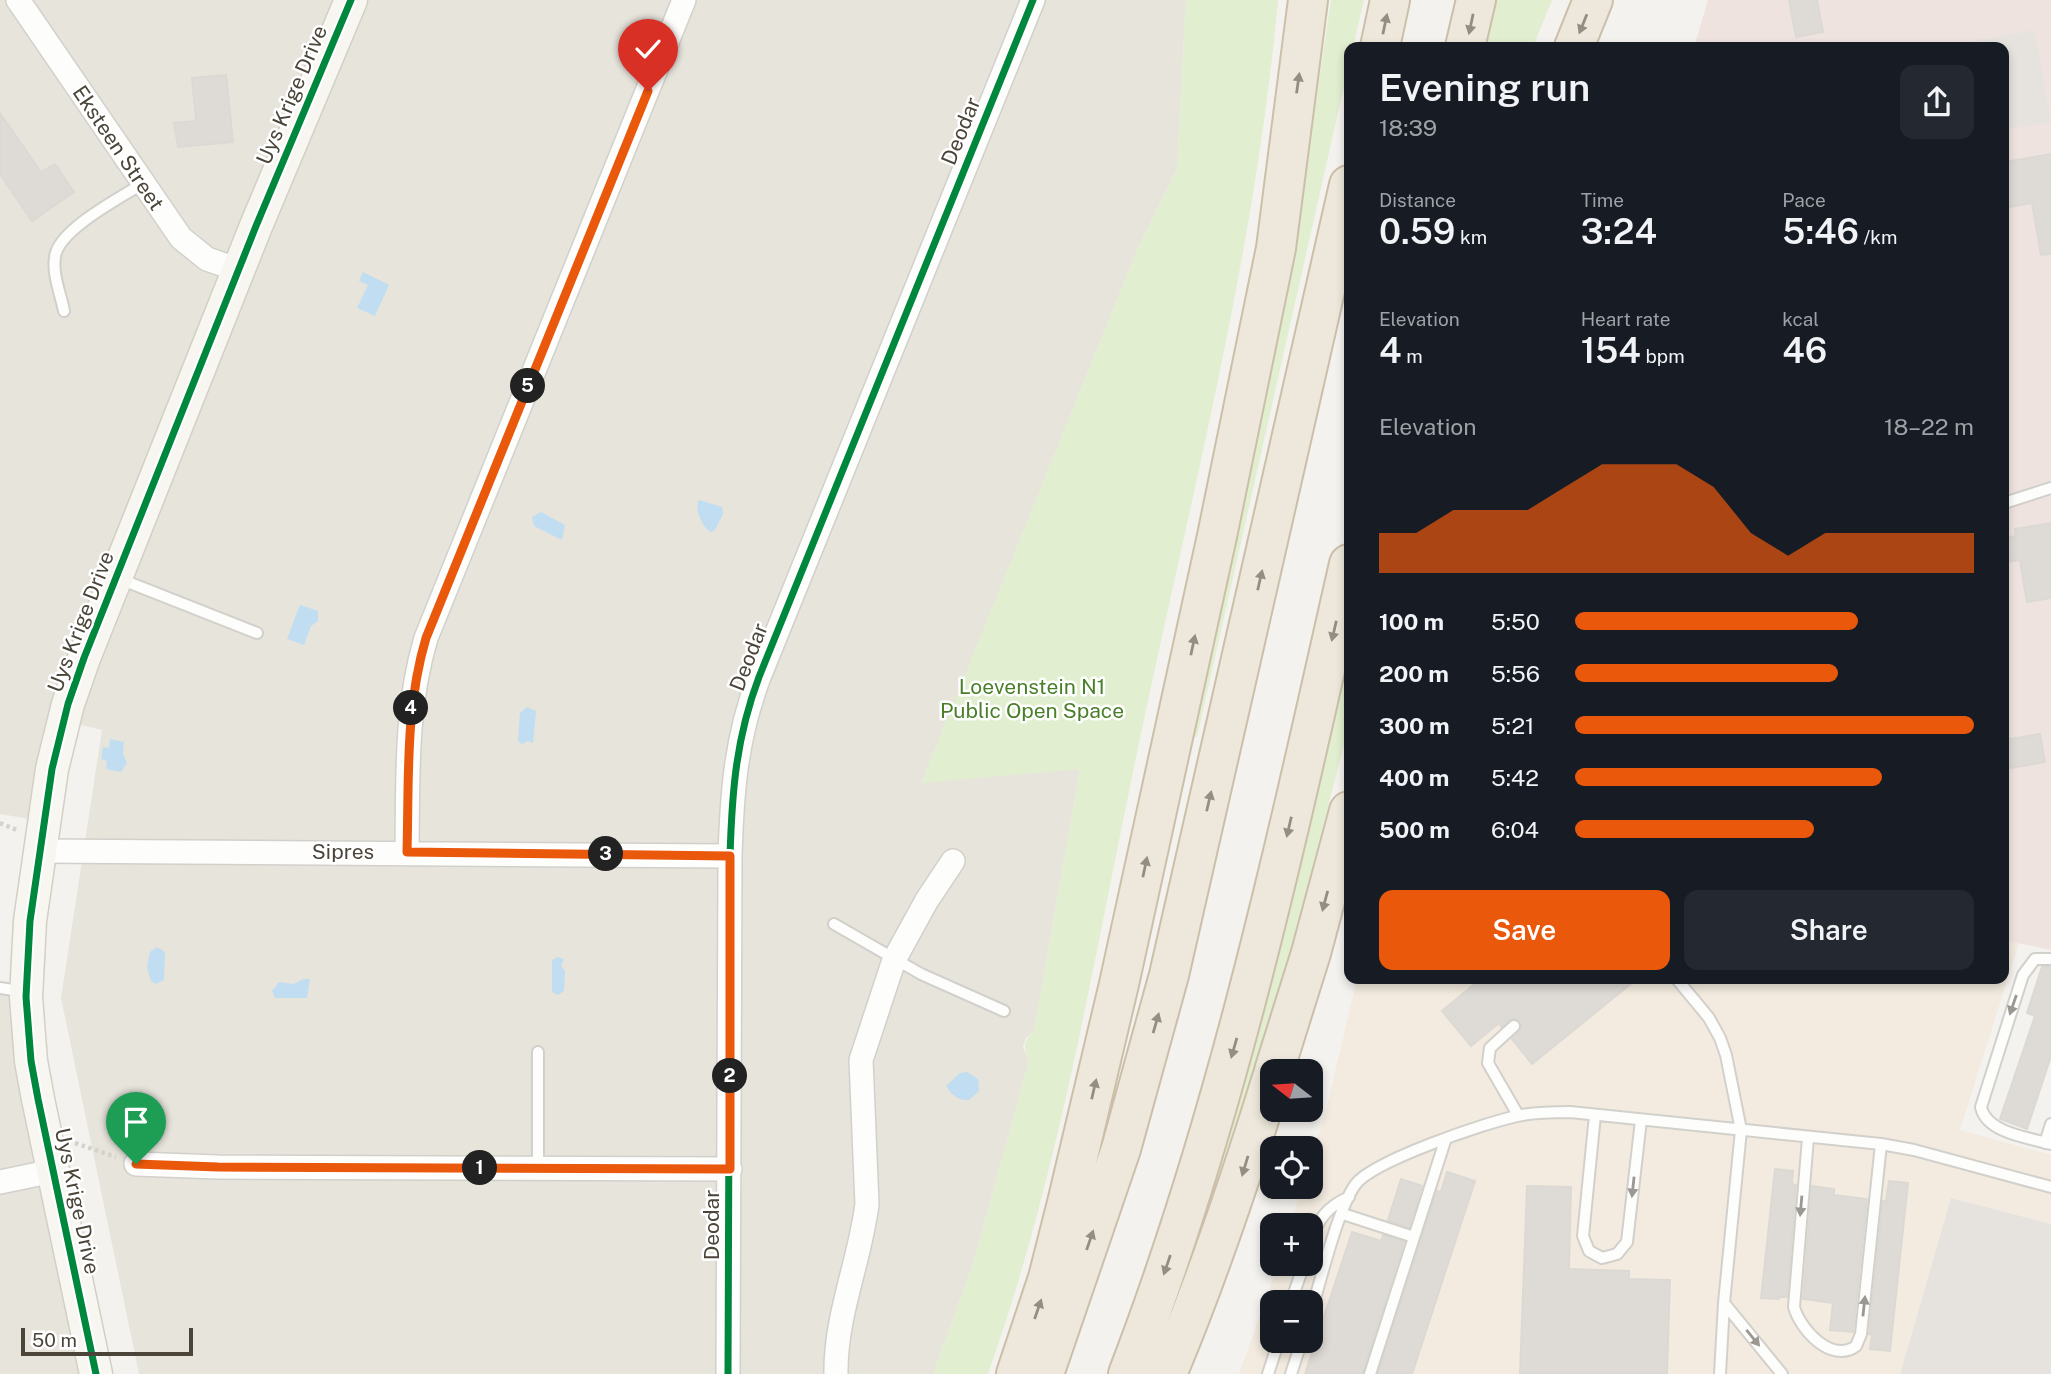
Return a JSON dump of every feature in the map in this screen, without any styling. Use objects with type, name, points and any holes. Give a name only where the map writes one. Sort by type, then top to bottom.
[{"type":"highway","points":[[1016,1374],[1048,1278],[1067,1203],[1116,997],[1214,550],[1276,248],[1308,0]]},
{"type":"highway","points":[[1381,42],[1390,0]]},
{"type":"highway","points":[[1466,42],[1476,0]]},
{"type":"highway","points":[[1576,42],[1593,0]]},
{"type":"highway","points":[[1044,1374],[1121,1149],[1170,975],[1344,208]]},
{"type":"highway","points":[[1128,1374],[1199,1172],[1251,988],[1344,586]]},
{"type":"highway","points":[[1278,1059],[1311,953],[1344,830]]},
{"type":"highway","points":[[1167,1374],[1191,1318],[1260,1116]]},
{"type":"street","name":"Uys Krige Drive","points":[[96,1374],[31,1061],[13,990],[30,921],[52,769],[68,704],[239,270],[351,0]]},
{"type":"street","points":[[407,852],[410,712],[415,674],[426,638],[684,0]]},
{"type":"street","name":"Deodar","points":[[728,1374],[730,856],[735,765],[751,698],[1033,0]]},
{"type":"street","name":"Eksteen Street","points":[[23,3],[142,184],[188,245],[207,259],[239,270]]},
{"type":"street","name":"Sipres","points":[[40,851],[730,856]]},
{"type":"street","points":[[836,1374],[844,1311],[867,1203],[861,1060],[894,960],[926,900],[953,861]]},
{"type":"street","points":[[136,1164],[218,1167],[730,1169]]},
{"type":"street","points":[[0,1182],[53,1171]]},
{"type":"lane","points":[[64,312],[55,267],[57,249],[80,225],[142,184]]},
{"type":"lane","points":[[2009,501],[2051,488]]},
{"type":"lane","points":[[117,578],[257,633]]},
{"type":"lane","points":[[834,925],[894,960],[1004,1011]]},
{"type":"lane","points":[[2051,959],[2035,959],[2023,975],[1981,1107],[1983,1115],[1994,1125],[2048,1143],[2051,1124]]},
{"type":"lane","points":[[1681,984],[1709,1018],[1720,1038],[1741,1130],[1724,1303],[1720,1374]]},
{"type":"lane","points":[[1514,1026],[1490,1048],[1488,1063],[1518,1115]]},
{"type":"lane","points":[[538,1052],[538,1168]]},
{"type":"lane","points":[[1318,1290],[1349,1197],[1355,1186],[1372,1170],[1518,1115],[1549,1112],[1595,1115],[1881,1144],[1914,1150],[2051,1187]]},
{"type":"lane","points":[[1595,1115],[1583,1236],[1589,1251],[1602,1258],[1617,1254],[1627,1242],[1641,1120]]},
{"type":"lane","points":[[1808,1138],[1794,1307],[1802,1327],[1815,1339],[1840,1350],[1856,1346],[1861,1334],[1881,1144]]},
{"type":"lane","points":[[1370,1374],[1445,1141]]},
{"type":"lane","points":[[1323,1215],[1337,1202],[1349,1197]]},
{"type":"lane","points":[[1343,1214],[1414,1237]]},
{"type":"lane","points":[[1724,1303],[1782,1374]]},
{"type":"lane","points":[[1268,1374],[1275,1353]]},
{"type":"lane","points":[[1291,1374],[1297,1353]]},
{"type":"path","points":[[53,1171],[74,1143],[136,1164]]},
{"type":"shaded area","points":[[0,0],[1186,0],[1177,169],[1138,248],[922,782],[1080,769],[1034,1031],[1026,1038],[1023,1047],[1029,1061],[973,1264],[933,1374],[139,1374],[61,998],[102,730],[61,720],[41,821],[0,814]]},
{"type":"shaded area","points":[[1708,0],[2051,0],[2051,950],[2009,941],[2009,42],[1695,42]]},
{"type":"shaded area","points":[[2035,30],[2051,122],[2009,129],[2009,42],[1969,42]]},
{"type":"shaded area","points":[[2009,941],[2019,943],[2009,975]]},
{"type":"shaded area","points":[[0,984],[23,989],[94,1374],[0,1374]]},
{"type":"shaded area","points":[[1356,984],[2006,984],[1960,1130],[2051,1155],[2051,1224],[1951,1198],[1900,1374],[1239,1374],[1260,1315],[1260,1353],[1323,1353],[1323,1290],[1269,1290],[1274,1276],[1323,1276],[1323,1213],[1294,1213],[1298,1199],[1323,1199],[1323,1136],[1318,1136]]},
{"type":"shaded area","points":[[1951,1198],[2051,1224],[2051,1374],[1900,1374]]},
{"type":"green space","name":"Loevenstein N1 Public Open Space","points":[[1186,0],[1278,0],[1255,184],[1239,275],[1076,1054],[1037,1215],[988,1374],[933,1374],[973,1264],[1029,1061],[1025,1045],[1027,1038],[1034,1031],[1080,769],[921,783],[1138,248],[1177,169]]},
{"type":"green space","points":[[1331,0],[1364,0],[1354,42],[1344,42],[1344,86],[1197,737],[1188,735],[1303,189]]},
{"type":"green space","points":[[1494,0],[1552,0],[1535,42],[1484,42]]},
{"type":"green space","points":[[1344,661],[1344,745],[1277,1002],[1206,1232],[1201,1231],[1244,1084]]},
{"type":"water","points":[[363,272],[389,285],[375,316],[357,308],[368,285],[359,281]]},
{"type":"water","points":[[699,500],[722,507],[723,514],[715,530],[711,532],[700,518]]},
{"type":"water","points":[[541,512],[565,525],[562,540],[534,526],[532,517]]},
{"type":"water","points":[[300,605],[318,611],[318,621],[311,626],[304,645],[287,639]]},
{"type":"water","points":[[527,707],[536,711],[533,743],[528,741],[522,744],[518,741],[520,713]]},
{"type":"water","points":[[110,739],[124,742],[123,754],[127,763],[121,772],[106,769],[107,761],[101,759],[103,747],[109,748]]},
{"type":"water","points":[[157,947],[165,952],[164,980],[156,984],[151,981],[147,967],[150,952]]},
{"type":"water","points":[[558,957],[564,959],[561,966],[565,971],[564,991],[558,995],[552,992],[552,960]]},
{"type":"water","points":[[310,979],[307,998],[275,998],[272,991],[279,982],[294,984]]},
{"type":"water","points":[[967,1072],[978,1079],[979,1091],[969,1100],[965,1100],[955,1096],[946,1086],[960,1073]]},
{"type":"building","points":[[1789,0],[1817,0],[1823,32],[1796,37]]},
{"type":"building","points":[[226,75],[233,142],[178,147],[174,123],[196,121],[192,78]]},
{"type":"building","points":[[0,113],[41,172],[55,164],[74,192],[32,221],[0,174]]},
{"type":"building","points":[[2051,154],[2051,254],[2041,255],[2032,203],[2009,207],[2009,161]]},
{"type":"building","points":[[2051,523],[2051,598],[2027,602],[2020,560],[2009,561],[2009,537],[2016,536],[2015,529]]},
{"type":"building","points":[[2040,734],[2045,762],[2009,768],[2009,739]]},
{"type":"building","points":[[2042,967],[2051,967],[2051,1056],[2027,1129],[2000,1119],[2035,1016],[2027,1013]]},
{"type":"building","points":[[1475,984],[1631,984],[1532,1064],[1512,1039],[1522,1028],[1517,1019],[1509,1020],[1501,1027],[1499,1023],[1471,1046],[1442,1011]]},
{"type":"building","points":[[1775,1169],[1793,1171],[1792,1184],[1796,1185],[1787,1297],[1779,1299],[1761,1298]]},
{"type":"building","points":[[1447,1172],[1475,1181],[1412,1374],[1378,1374],[1437,1191],[1441,1192]]},
{"type":"building","points":[[1401,1179],[1422,1186],[1409,1227],[1388,1220]]},
{"type":"building","points":[[1889,1181],[1908,1183],[1890,1351],[1870,1349],[1872,1335],[1869,1334],[1883,1201],[1886,1201]]},
{"type":"building","points":[[1527,1186],[1571,1187],[1569,1269],[1629,1271],[1629,1279],[1670,1280],[1667,1374],[1520,1374]]},
{"type":"building","points":[[1812,1186],[1834,1189],[1834,1195],[1867,1199],[1853,1332],[1830,1330],[1833,1303],[1803,1299]]},
{"type":"building","points":[[1352,1232],[1381,1241],[1383,1235],[1404,1242],[1362,1374],[1305,1374],[1312,1353],[1323,1353],[1323,1320]]},
{"type":"cycle path","points":[[96,1374],[38,1099],[31,1061],[26,997],[30,921],[52,769],[68,704],[84,658],[256,226],[351,0]]},
{"type":"cycle path","points":[[728,1374],[730,856],[732,809],[740,743],[759,677],[1033,0]]},
{"type":"route","points":[[136,1164],[218,1167],[730,1169],[730,856],[407,852],[410,712],[415,674],[426,638],[648,91]]}]
